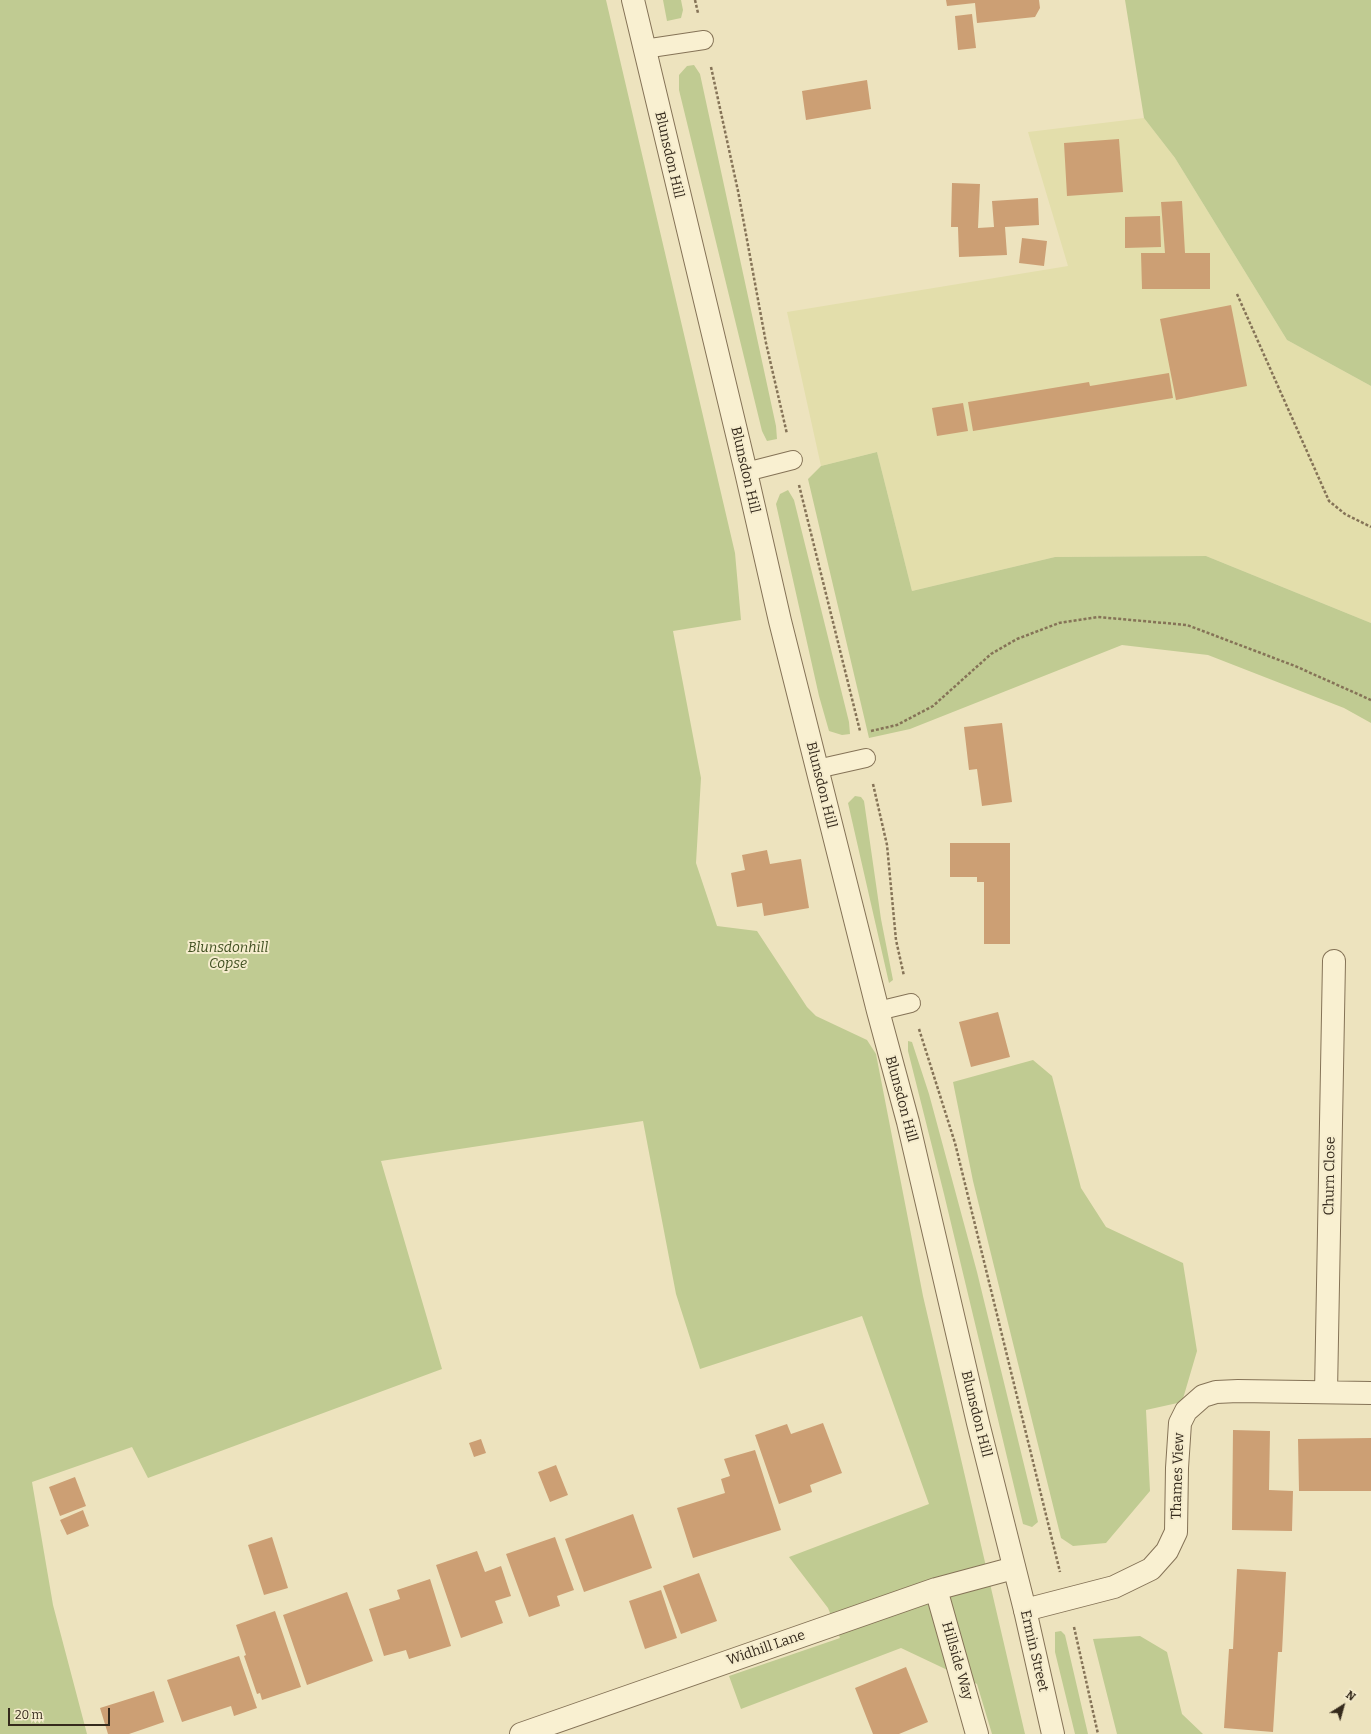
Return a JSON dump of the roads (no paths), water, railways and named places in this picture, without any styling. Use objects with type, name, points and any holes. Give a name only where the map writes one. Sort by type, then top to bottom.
[{"type":"street","name":"Blunsdon Hill","points":[[633,0],[746,472],[780,621],[878,1012],[908,1122],[978,1423],[1014,1568]]},
{"type":"street","name":"Churn Close","points":[[1326,1392],[1334,960]]},
{"type":"street","name":"Thames View","points":[[1025,1610],[1114,1587],[1150,1569],[1167,1551],[1176,1532],[1177,1468],[1180,1423],[1186,1411],[1203,1396],[1216,1392],[1238,1391],[1371,1393]]},
{"type":"street","name":"Widhill Lane","points":[[520,1734],[936,1589],[1014,1568]]},
{"type":"street","name":"Ermin Street","points":[[1014,1568],[1053,1734]]},
{"type":"street","name":"Hillside Way","points":[[936,1589],[977,1734]]},
{"type":"lane","points":[[644,49],[704,40]]},
{"type":"lane","points":[[746,472],[793,460]]},
{"type":"lane","points":[[817,769],[866,758]]},
{"type":"lane","points":[[878,1012],[911,1003]]},
{"type":"park label","name":"Blunsdonhill Copse","points":[[228,956]]}]
